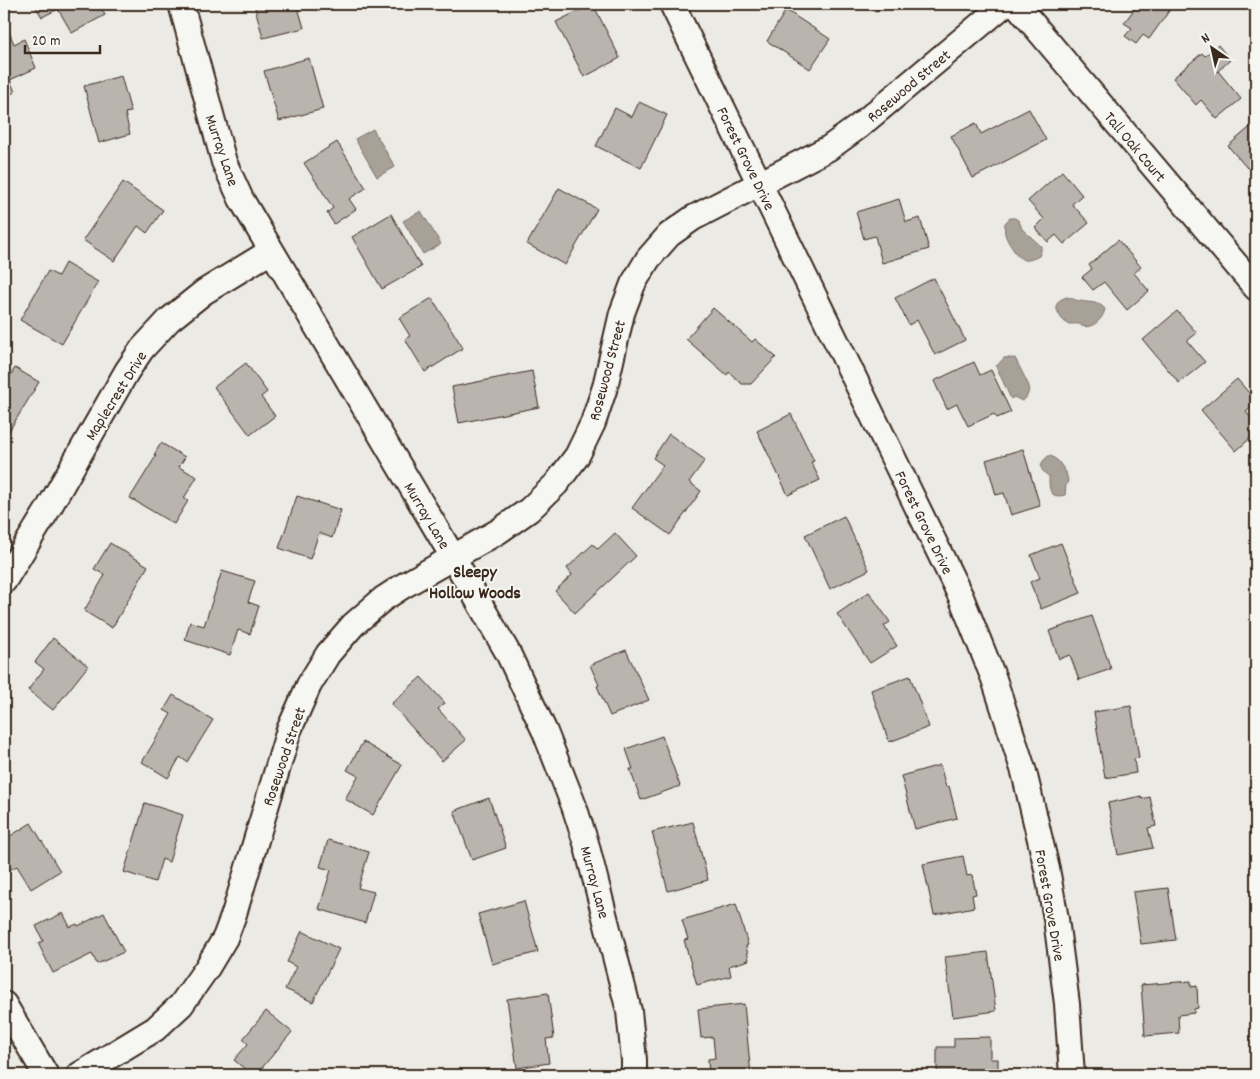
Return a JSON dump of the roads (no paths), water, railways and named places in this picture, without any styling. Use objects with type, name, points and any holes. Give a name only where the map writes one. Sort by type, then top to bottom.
[{"type":"street","name":"Murray Lane","points":[[181,4],[224,162],[241,200],[508,653],[545,732],[574,806],[586,843],[629,1011],[634,1075]]},
{"type":"street","name":"Forest Grove Drive","points":[[672,4],[961,596],[994,679],[1024,772],[1047,869],[1056,919],[1067,1004],[1072,1075]]},
{"type":"street","name":"Rosewood Street","points":[[78,1075],[155,1029],[181,1004],[207,968],[225,938],[234,914],[289,730],[309,685],[328,654],[353,625],[383,599],[499,531],[529,510],[556,484],[577,456],[593,423],[605,388],[622,313],[633,284],[648,259],[670,235],[693,218],[829,148],[858,127],[1005,4]]},
{"type":"street","name":"Tall Oak Court","points":[[1016,4],[1256,288]]},
{"type":"street","name":"Maplecrest Drive","points":[[4,581],[47,511],[127,371],[142,349],[169,320],[204,292],[272,251]]},
{"type":"street","points":[[4,1004],[46,1075]]},
{"type":"district","name":"Sleepy Hollow Woods","points":[[475,581]]}]
